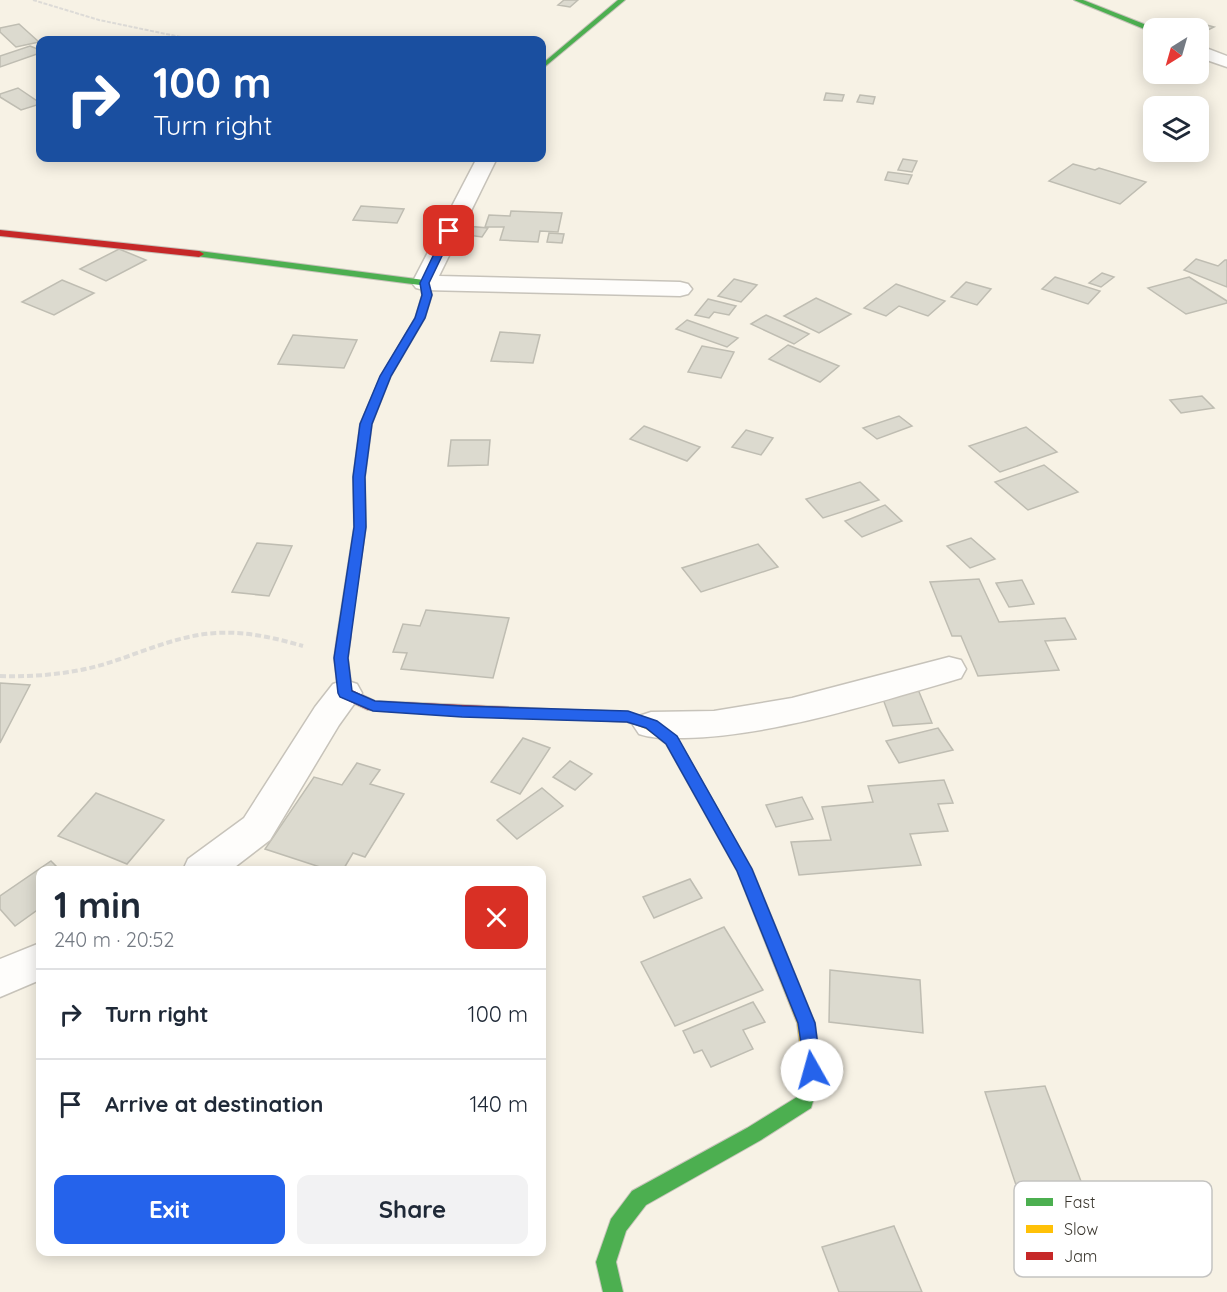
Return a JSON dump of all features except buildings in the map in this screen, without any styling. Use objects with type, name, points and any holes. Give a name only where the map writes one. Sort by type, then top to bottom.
[{"type":"street","points":[[546,64],[622,0]]},
{"type":"street","points":[[1077,0],[1143,27]]},
{"type":"street","points":[[1209,55],[1227,62]]},
{"type":"street","points":[[207,866],[257,829],[327,716],[345,693],[341,658],[360,527],[359,477],[366,424],[386,376],[420,318],[427,295],[424,283],[484,162]]},
{"type":"street","points":[[0,233],[147,247],[424,283],[680,289]]},
{"type":"street","points":[[651,725],[714,724],[792,711],[950,669]]},
{"type":"street","points":[[345,693],[373,706],[628,717],[651,725],[671,740],[744,869],[806,1023],[812,1070],[805,1102],[754,1134],[639,1198],[618,1226],[606,1262],[613,1292]]},
{"type":"street","points":[[0,979],[36,963]]},
{"type":"path","points":[[33,0],[99,20],[176,36]]},
{"type":"path","points":[[0,676],[34,678],[103,665],[153,648],[215,633],[272,636],[341,658]]},
{"type":"traffic: fast","points":[[546,64],[622,0]]},
{"type":"traffic: fast","points":[[1077,0],[1143,27]]},
{"type":"traffic: fast","points":[[199,254],[424,283],[427,295],[420,318],[386,376],[366,424],[359,477],[360,527],[344,636]]},
{"type":"traffic: fast","points":[[613,1292],[606,1262],[618,1226],[639,1198],[754,1134],[805,1102],[808,1088]]},
{"type":"traffic: slow","points":[[574,715],[628,717],[651,725],[671,740],[744,869],[806,1023],[812,1070],[808,1088]]},
{"type":"traffic: jam","points":[[0,233],[199,254]]},
{"type":"traffic: jam","points":[[344,636],[341,658],[345,693],[373,706],[574,715]]},
{"type":"route","points":[[449,231],[424,283],[427,295],[420,318],[386,376],[366,424],[359,477],[360,527],[341,658],[345,693],[373,706],[628,717],[651,725],[671,740],[744,869],[806,1023],[812,1070]]}]
